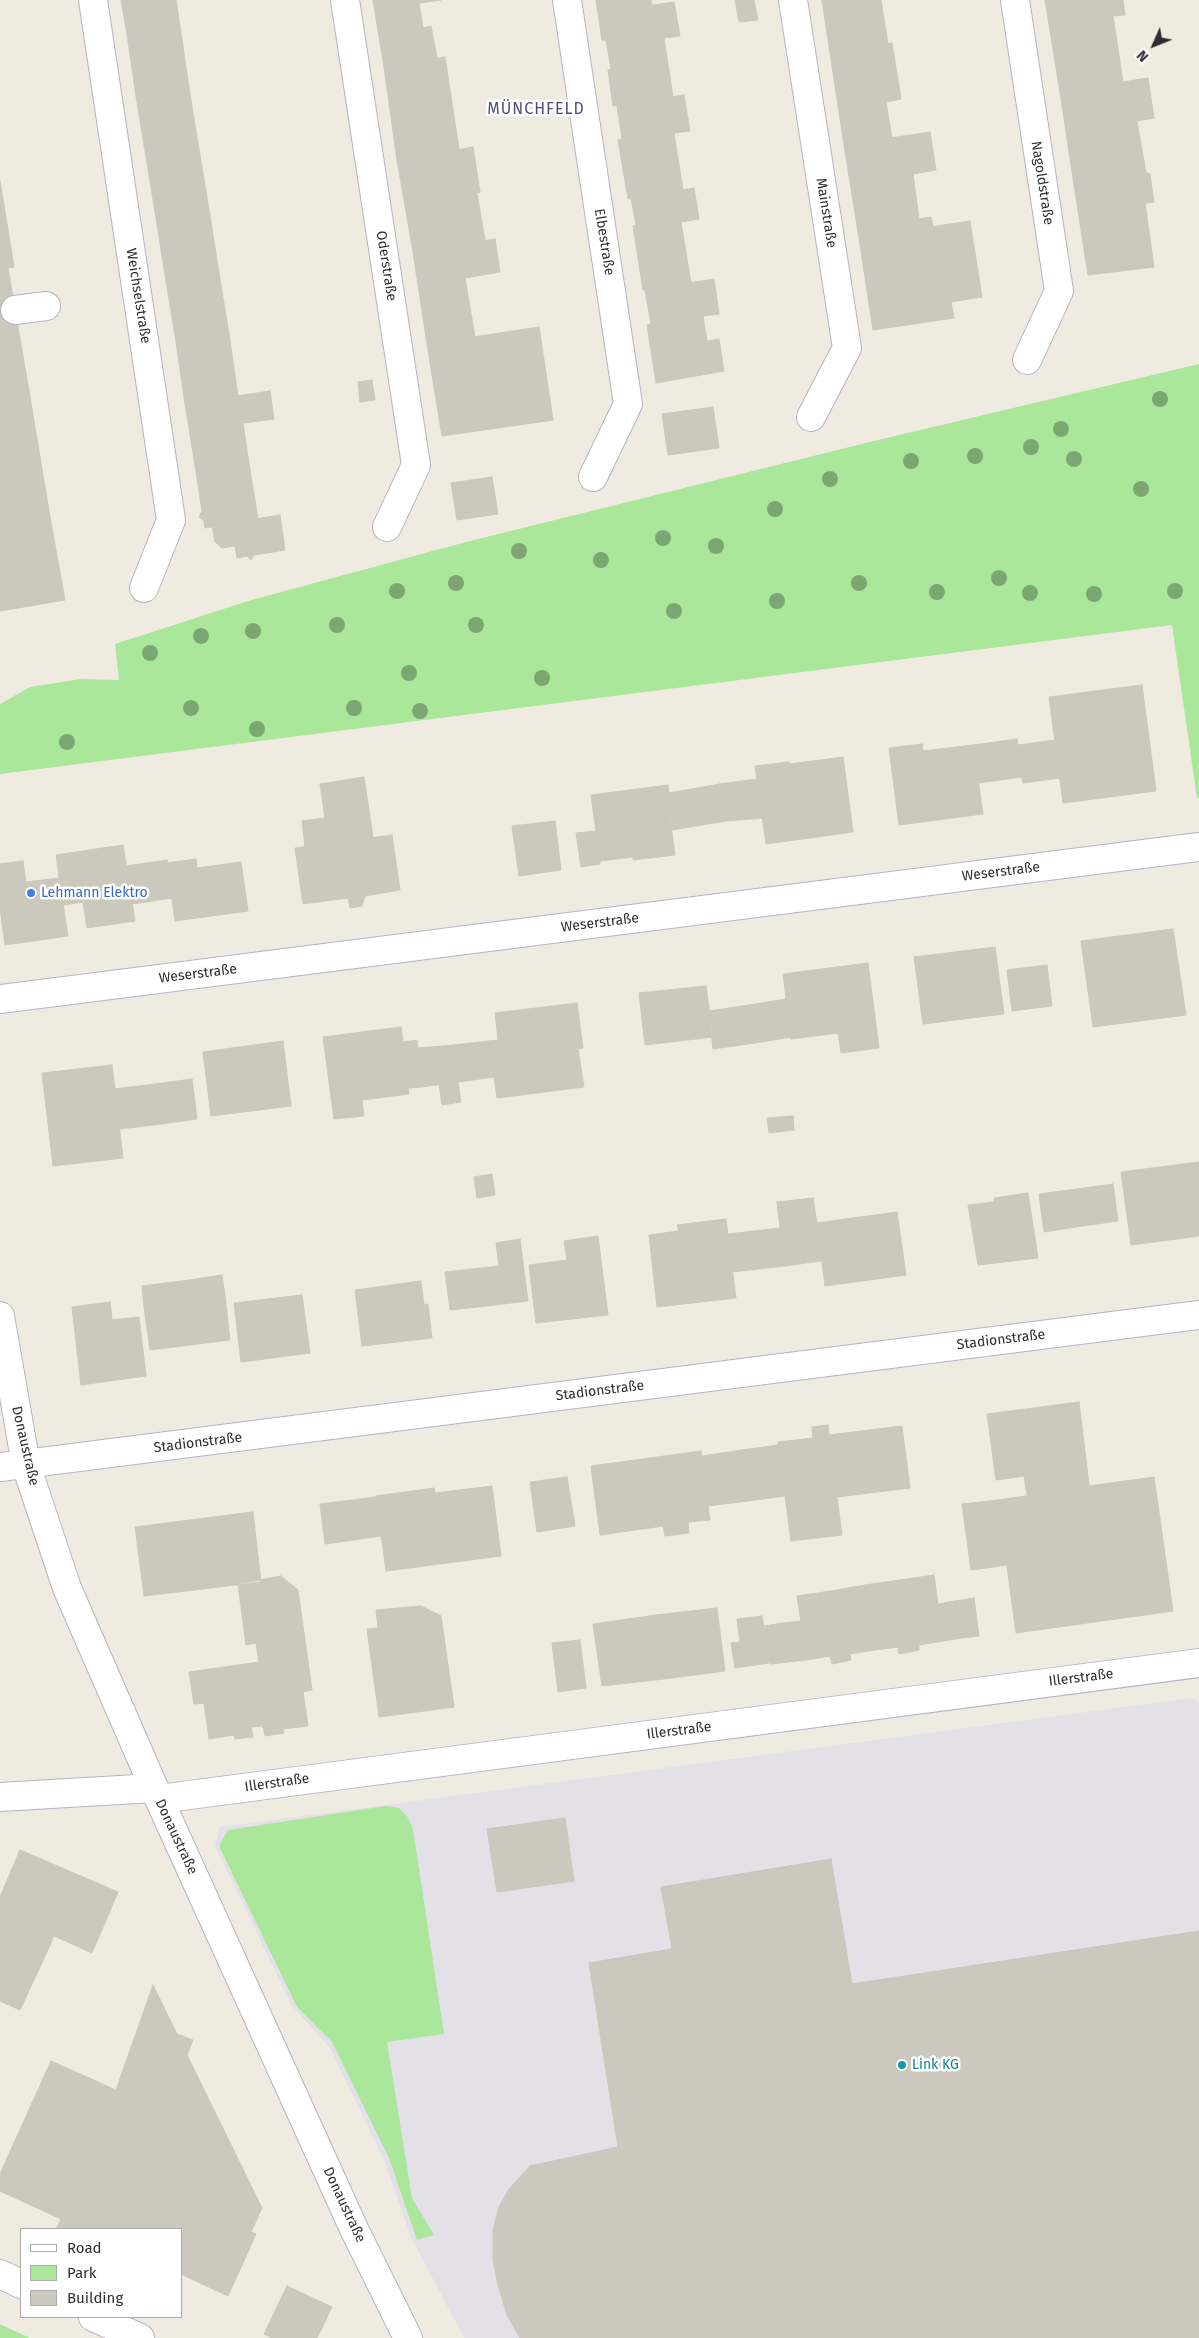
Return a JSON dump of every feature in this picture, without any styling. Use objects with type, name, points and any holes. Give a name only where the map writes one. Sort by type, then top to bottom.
[{"type":"street","name":"Weichselstraße","points":[[93,0],[172,520],[144,588]]},
{"type":"street","name":"Oderstraße","points":[[344,0],[416,465],[387,527]]},
{"type":"street","name":"Elbestraße","points":[[567,0],[628,404],[593,476]]},
{"type":"street","name":"Mainstraße","points":[[792,0],[847,348],[810,417]]},
{"type":"street","name":"Nagoldstraße","points":[[1015,0],[1058,291],[1027,360]]},
{"type":"street","points":[[15,310],[46,306]]},
{"type":"street","name":"Weserstraße","points":[[0,999],[1199,847]]},
{"type":"street","name":"Stadionstraße","points":[[13,1466],[1199,1315]]},
{"type":"street","name":"Donaustraße","points":[[0,1316],[13,1466],[157,1793],[354,2229],[408,2338]]},
{"type":"street","name":"Illerstraße","points":[[0,1797],[157,1793],[1199,1663]]},
{"type":"street","points":[[0,2274],[20,2284]]},
{"type":"street","points":[[95,2318],[140,2338]]},
{"type":"shaded area","points":[[1192,1698],[1199,1703],[1199,2338],[464,2338],[411,2237],[384,2160],[330,2048],[292,2006],[215,1846],[220,1827]]},
{"type":"green space","points":[[1199,364],[1199,798],[1197,798],[1172,625],[0,774],[0,704],[30,687],[81,679],[119,680],[115,644],[248,601],[466,542],[878,440]]},
{"type":"green space","points":[[386,1806],[399,1808],[407,1816],[413,1829],[444,2034],[387,2042],[412,2198],[434,2235],[417,2240],[389,2158],[332,2042],[297,2007],[219,1846],[228,1830]]},
{"type":"green space","points":[[0,2324],[30,2338],[0,2338]]},
{"type":"building","points":[[121,0],[176,0],[180,26],[127,34]]},
{"type":"building","points":[[373,0],[441,0],[419,3],[423,28],[431,26],[437,58],[384,67]]},
{"type":"building","points":[[596,0],[651,0],[652,5],[598,13]]},
{"type":"building","points":[[735,0],[754,0],[758,20],[739,22]]},
{"type":"building","points":[[822,0],[881,0],[888,44],[830,53]]},
{"type":"building","points":[[1045,0],[1123,0],[1125,15],[1113,16],[1123,82],[1060,92]]},
{"type":"building","points":[[674,2],[680,36],[664,38],[673,97],[613,106],[608,70],[611,69],[606,40],[602,40],[598,13]]},
{"type":"building","points":[[180,26],[189,88],[136,96],[127,34]]},
{"type":"building","points":[[892,43],[901,99],[886,102],[892,138],[844,145],[830,53]]},
{"type":"building","points":[[445,57],[459,149],[397,160],[384,67]]},
{"type":"building","points":[[1148,78],[1154,118],[1137,121],[1146,173],[1074,185],[1060,92]]},
{"type":"building","points":[[189,88],[199,149],[146,157],[136,96]]},
{"type":"building","points":[[684,95],[690,131],[674,133],[683,190],[628,199],[618,140],[622,139],[617,106]]},
{"type":"building","points":[[930,132],[936,170],[913,174],[919,219],[931,217],[933,227],[859,238],[844,145]]},
{"type":"building","points":[[473,147],[480,192],[477,193],[485,240],[413,252],[397,160]]},
{"type":"building","points":[[199,149],[209,210],[156,218],[146,157]]},
{"type":"building","points":[[1146,173],[1150,174],[1154,202],[1145,203],[1154,267],[1088,275],[1074,185]]},
{"type":"building","points":[[0,181],[14,267],[0,269]]},
{"type":"building","points":[[694,188],[699,219],[681,222],[691,283],[643,290],[633,226],[636,225],[631,198]]},
{"type":"building","points":[[209,210],[219,273],[166,281],[156,218]]},
{"type":"building","points":[[970,221],[982,297],[951,302],[954,318],[873,330],[859,238]]},
{"type":"building","points":[[495,239],[500,272],[465,278],[475,337],[427,344],[413,252]]},
{"type":"building","points":[[8,268],[29,391],[0,395],[0,269]]},
{"type":"building","points":[[219,273],[229,334],[176,342],[166,281]]},
{"type":"building","points":[[714,279],[719,314],[703,316],[707,341],[719,339],[724,371],[656,383],[647,325],[651,324],[645,290]]},
{"type":"building","points":[[539,327],[553,420],[442,436],[427,344]]},
{"type":"building","points":[[229,334],[238,396],[185,404],[176,342]]},
{"type":"building","points":[[372,380],[375,400],[360,402],[358,382]]},
{"type":"building","points":[[29,391],[50,517],[0,525],[0,395]]},
{"type":"building","points":[[270,391],[274,419],[243,423],[248,457],[195,465],[185,404]]},
{"type":"building","points":[[713,407],[719,448],[668,455],[662,414]]},
{"type":"building","points":[[248,457],[258,519],[205,528],[204,521],[199,517],[202,511],[195,465]]},
{"type":"building","points":[[492,477],[498,514],[457,520],[451,483]]},
{"type":"building","points":[[280,515],[285,550],[254,555],[251,560],[247,556],[237,558],[235,546],[222,548],[215,542],[212,526]]},
{"type":"building","points":[[50,517],[65,600],[0,611],[0,525]]},
{"type":"building","points":[[1142,685],[1156,791],[1063,803],[1049,697]]},
{"type":"building","points":[[1017,739],[1022,777],[978,783],[973,745]]},
{"type":"building","points":[[1055,740],[1060,778],[1023,783],[1018,745]]},
{"type":"building","points":[[922,744],[923,751],[973,745],[983,814],[899,825],[889,748]]},
{"type":"building","points":[[843,757],[853,832],[766,844],[755,766],[789,762],[790,764]]},
{"type":"building","points":[[364,777],[373,837],[305,847],[302,821],[325,818],[320,784]]},
{"type":"building","points":[[757,779],[763,818],[726,821],[720,784]]},
{"type":"building","points":[[720,784],[726,821],[672,830],[669,793]]},
{"type":"building","points":[[668,785],[671,811],[669,811],[675,855],[633,860],[633,857],[600,861],[591,795]]},
{"type":"building","points":[[555,821],[561,870],[519,876],[512,826]]},
{"type":"building","points":[[596,831],[600,864],[581,867],[576,833]]},
{"type":"building","points":[[392,835],[400,890],[365,896],[362,906],[350,908],[348,898],[303,904],[295,848]]},
{"type":"building","points":[[123,845],[135,921],[87,928],[83,902],[63,905],[56,855]]},
{"type":"building","points":[[196,859],[197,868],[241,862],[248,911],[175,921],[167,863]]},
{"type":"building","points":[[167,860],[172,898],[132,904],[126,866]]},
{"type":"building","name":"Lehmann Elektro","points":[[23,861],[26,882],[59,878],[68,936],[5,945],[0,908],[0,864]]},
{"type":"building","points":[[1173,929],[1186,1015],[1093,1027],[1081,941]]},
{"type":"building","points":[[995,947],[1004,1014],[923,1024],[914,957]]},
{"type":"building","points":[[868,963],[879,1048],[841,1053],[838,1033],[791,1039],[783,974]]},
{"type":"building","points":[[1047,965],[1052,1006],[1012,1011],[1007,970]]},
{"type":"building","points":[[706,986],[713,1037],[645,1045],[639,993]]},
{"type":"building","points":[[786,999],[791,1037],[755,1043],[749,1005]]},
{"type":"building","points":[[577,1003],[583,1048],[578,1049],[584,1087],[497,1098],[489,1041],[498,1040],[495,1013]]},
{"type":"building","points":[[749,1005],[755,1043],[713,1049],[709,1011]]},
{"type":"building","points":[[401,1027],[403,1042],[417,1040],[422,1087],[408,1088],[409,1094],[362,1100],[364,1116],[334,1119],[323,1037]]},
{"type":"building","points":[[283,1041],[291,1106],[211,1116],[203,1052]]},
{"type":"building","points":[[489,1041],[494,1077],[458,1082],[454,1045]]},
{"type":"building","points":[[454,1045],[458,1082],[422,1087],[418,1048]]},
{"type":"building","points":[[112,1065],[123,1158],[53,1166],[42,1073]]},
{"type":"building","points":[[192,1079],[197,1119],[161,1124],[155,1084]]},
{"type":"building","points":[[458,1082],[461,1102],[442,1105],[439,1084]]},
{"type":"building","points":[[155,1084],[161,1124],[120,1129],[114,1089]]},
{"type":"building","points":[[793,1116],[794,1130],[769,1133],[767,1118]]},
{"type":"building","points":[[1199,1162],[1199,1236],[1131,1245],[1121,1172]]},
{"type":"building","points":[[492,1174],[495,1195],[477,1198],[474,1177]]},
{"type":"building","points":[[1113,1184],[1118,1221],[1082,1226],[1077,1189]]},
{"type":"building","points":[[1077,1189],[1082,1226],[1044,1232],[1039,1194]]},
{"type":"building","points":[[1028,1193],[1038,1258],[978,1265],[968,1205],[994,1202],[994,1198]]},
{"type":"building","points":[[813,1198],[817,1223],[780,1228],[777,1202]]},
{"type":"building","points":[[897,1212],[906,1275],[825,1286],[817,1223]]},
{"type":"building","points":[[726,1219],[736,1298],[657,1307],[649,1235],[679,1231],[677,1225]]},
{"type":"building","points":[[817,1223],[821,1261],[785,1266],[780,1228]]},
{"type":"building","points":[[780,1228],[785,1266],[732,1272],[728,1234]]},
{"type":"building","points":[[598,1236],[608,1315],[536,1323],[529,1265],[567,1260],[564,1241]]},
{"type":"building","points":[[520,1239],[523,1263],[499,1266],[496,1243]]},
{"type":"building","points":[[523,1263],[528,1301],[487,1306],[482,1268]]},
{"type":"building","points":[[482,1268],[487,1306],[450,1310],[445,1272]]},
{"type":"building","points":[[222,1275],[225,1296],[184,1301],[182,1281]]},
{"type":"building","points":[[182,1281],[184,1301],[144,1307],[142,1286]]},
{"type":"building","points":[[421,1281],[424,1305],[428,1304],[432,1338],[362,1346],[355,1290]]},
{"type":"building","points":[[302,1295],[310,1353],[241,1362],[234,1303]]},
{"type":"building","points":[[225,1296],[230,1340],[190,1345],[184,1301]]},
{"type":"building","points":[[184,1301],[190,1345],[150,1350],[144,1307]]},
{"type":"building","points":[[110,1302],[112,1320],[139,1317],[146,1376],[81,1385],[72,1307]]},
{"type":"building","points":[[1079,1402],[1087,1468],[1044,1473],[1046,1493],[1027,1495],[1024,1476],[996,1480],[987,1414]]},
{"type":"building","points":[[828,1425],[829,1435],[902,1426],[910,1488],[837,1497],[842,1535],[791,1541],[778,1442],[813,1438],[812,1427]]},
{"type":"building","points":[[778,1445],[785,1496],[748,1501],[742,1450]]},
{"type":"building","points":[[742,1450],[748,1501],[708,1506],[702,1456]]},
{"type":"building","points":[[701,1451],[710,1520],[688,1522],[689,1533],[665,1536],[663,1526],[600,1535],[591,1466]]},
{"type":"building","points":[[1087,1468],[1089,1486],[1154,1477],[1173,1611],[1016,1633],[998,1500],[1046,1493],[1044,1473]]},
{"type":"building","points":[[567,1477],[575,1526],[537,1532],[530,1482]]},
{"type":"building","points":[[492,1486],[501,1556],[386,1571],[376,1496],[434,1488],[435,1493]]},
{"type":"building","points":[[376,1497],[381,1536],[325,1544],[320,1504]]},
{"type":"building","points":[[998,1500],[1007,1565],[971,1570],[962,1504]]},
{"type":"building","points":[[253,1512],[261,1582],[144,1596],[135,1527]]},
{"type":"building","points":[[934,1575],[943,1641],[919,1645],[919,1650],[910,1652],[900,1580]]},
{"type":"building","points":[[281,1576],[298,1590],[312,1690],[303,1692],[308,1726],[283,1729],[284,1733],[265,1736],[263,1726],[251,1727],[253,1737],[235,1739],[234,1735],[209,1739],[204,1703],[194,1704],[189,1672],[259,1662],[256,1643],[246,1645],[238,1584]]},
{"type":"building","points":[[900,1580],[910,1652],[899,1654],[898,1647],[875,1650],[865,1585]]},
{"type":"building","points":[[865,1585],[875,1650],[850,1654],[851,1660],[842,1662],[831,1591]]},
{"type":"building","points":[[831,1591],[842,1662],[832,1664],[830,1656],[807,1660],[797,1596]]},
{"type":"building","points":[[974,1598],[979,1636],[961,1638],[955,1601]]},
{"type":"building","points":[[955,1601],[961,1638],[943,1641],[938,1604]]},
{"type":"building","points":[[421,1606],[441,1616],[454,1707],[379,1717],[367,1629],[378,1628],[376,1610]]},
{"type":"building","points":[[717,1608],[725,1671],[664,1679],[656,1615]]},
{"type":"building","points":[[656,1615],[664,1679],[602,1686],[593,1624]]},
{"type":"building","points":[[762,1616],[769,1663],[735,1668],[731,1643],[740,1642],[737,1619]]},
{"type":"building","points":[[801,1621],[807,1660],[788,1662],[783,1623]]},
{"type":"building","points":[[783,1623],[788,1662],[770,1664],[764,1626]]},
{"type":"building","points":[[580,1640],[586,1688],[558,1692],[552,1643]]},
{"type":"building","points":[[565,1818],[574,1881],[497,1892],[487,1829]]},
{"type":"building","points":[[20,1850],[118,1892],[92,1953],[54,1936],[46,1954],[0,1933],[0,1897]]},
{"type":"building","name":"Link KG","points":[[831,1859],[852,1984],[1199,1931],[1199,2338],[520,2338],[507,2315],[493,2259],[493,2231],[499,2207],[509,2189],[530,2166],[618,2147],[589,1963],[672,1949],[661,1887]]},
{"type":"building","points":[[0,1933],[46,1954],[20,2010],[0,2001]]},
{"type":"building","points":[[153,1985],[177,2034],[193,2040],[187,2055],[262,2208],[251,2232],[256,2234],[228,2296],[182,2274],[182,2228],[56,2228],[61,2219],[0,2191],[0,2174],[51,2061],[116,2090]]},
{"type":"building","points":[[287,2286],[332,2307],[317,2338],[272,2338],[264,2334]]},
{"type":"place","name":"Lehmann Elektro","points":[[31,893]]},
{"type":"place","name":"Link KG","points":[[902,2065]]},
{"type":"district","name":"MÜNCHFELD","points":[[536,110]]}]
